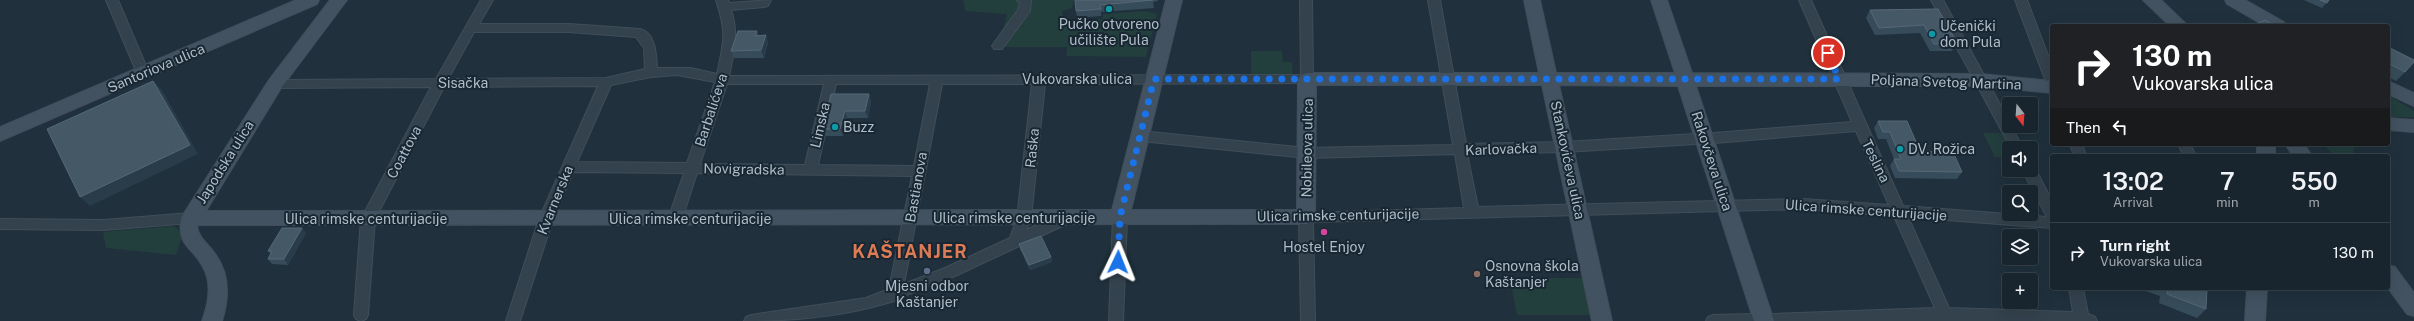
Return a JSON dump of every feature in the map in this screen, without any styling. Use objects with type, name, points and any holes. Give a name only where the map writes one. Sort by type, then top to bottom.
[{"type":"street","points":[[112,0],[143,74]]},
{"type":"street","name":"Santoriova ulica","points":[[0,134],[143,74],[311,0]]},
{"type":"street","name":"Japodska ulica","points":[[212,320],[218,299],[214,270],[211,262],[190,239],[187,232],[190,218],[275,84],[327,12],[339,0]]},
{"type":"street","name":"Coattova","points":[[361,315],[368,219],[440,83],[487,0]]},
{"type":"street","points":[[724,3],[764,3],[765,0]]},
{"type":"street","points":[[998,46],[1024,11],[1026,2],[1023,0]]},
{"type":"street","points":[[1116,321],[1120,217],[1174,0]]},
{"type":"street","name":"Nobileova ulica","points":[[1306,0],[1306,217],[1308,321]]},
{"type":"street","points":[[1434,0],[1447,80],[1472,212]]},
{"type":"street","name":"Stankovićeva ulica","points":[[1532,0],[1566,147],[1602,321]]},
{"type":"street","name":"Rakovčeva ulica","points":[[1659,0],[1764,320]]},
{"type":"street","name":"Teslina","points":[[1805,0],[1946,317]]},
{"type":"street","points":[[1937,0],[2013,141]]},
{"type":"street","points":[[2022,0],[2050,77]]},
{"type":"street","points":[[2151,0],[2178,24]]},
{"type":"street","points":[[2233,0],[2275,24]]},
{"type":"street","name":"Barbalićeva","points":[[675,219],[722,80],[730,35],[730,23],[724,3]]},
{"type":"street","points":[[287,11],[311,10],[318,13],[327,12]]},
{"type":"street","points":[[470,28],[569,28],[640,33],[650,47],[651,71]]},
{"type":"street","name":"Sisačka","points":[[275,84],[606,82],[651,71],[683,70],[722,80]]},
{"type":"street","name":"Limska","points":[[810,170],[831,79]]},
{"type":"street","name":"Bastianova","points":[[895,295],[937,79]]},
{"type":"street","name":"Raška","points":[[1015,242],[1024,218],[1039,79]]},
{"type":"street","name":"Vukovarska ulica","points":[[722,80],[1839,79]]},
{"type":"street","name":"Poljana Svetog Martina","points":[[1839,79],[1981,80],[2050,87]]},
{"type":"street","name":"Kvarnerska","points":[[513,321],[546,219],[606,82]]},
{"type":"street","points":[[2390,88],[2414,100]]},
{"type":"street","points":[[2390,124],[2414,126]]},
{"type":"street","points":[[1714,138],[1860,126]]},
{"type":"street","name":"Karlovačka","points":[[1141,136],[1307,153],[1566,147],[1696,139]]},
{"type":"street","name":"Novigradska","points":[[568,167],[919,171]]},
{"type":"street","points":[[2033,177],[2050,210]]},
{"type":"street","name":"Ulica rimske centurijacije","points":[[0,224],[104,225],[190,218],[675,219],[1306,217],[1803,204],[2050,223]]},
{"type":"street","points":[[754,321],[863,305],[895,295],[1068,218]]},
{"type":"street","points":[[2390,276],[2414,308]]},
{"type":"street","points":[[1713,321],[1946,317],[2084,320],[2076,290]]},
{"type":"street","points":[[2255,321],[2257,290]]},
{"type":"green space","points":[[963,0],[1080,0],[1074,1],[1072,8],[1062,11],[1064,22],[1102,19],[1103,14],[1145,11],[1157,14],[1146,57],[1066,56],[1067,47],[999,47],[1007,14],[965,11]]},
{"type":"green space","points":[[1251,51],[1282,51],[1283,62],[1292,62],[1293,77],[1251,77]]},
{"type":"green space","points":[[2390,96],[2414,111],[2414,117],[2390,117]]},
{"type":"green space","points":[[1983,133],[2002,133],[2006,141],[2002,141],[2002,157],[1995,157]]},
{"type":"green space","points":[[2326,146],[2355,146],[2353,154],[2332,154]]},
{"type":"green space","points":[[173,226],[178,229],[182,237],[176,255],[106,248],[103,232]]},
{"type":"green space","points":[[1510,278],[1583,278],[1592,315],[1517,315]]},
{"type":"building","points":[[1075,0],[1153,0],[1100,5],[1101,9],[1076,11]]},
{"type":"building","points":[[2320,0],[2329,0],[2327,3]]},
{"type":"building","points":[[1938,9],[1957,43],[1934,44],[1924,25],[1879,28],[1870,10]]},
{"type":"building","points":[[2265,20],[2272,24],[2256,24]]},
{"type":"building","points":[[738,31],[757,31],[755,36],[766,35],[761,50],[731,51]]},
{"type":"building","points":[[2390,48],[2414,60],[2405,72],[2390,64]]},
{"type":"building","points":[[153,81],[190,145],[80,197],[47,129]]},
{"type":"building","name":"Buzz","points":[[831,94],[869,94],[865,111],[845,111],[840,129],[823,129]]},
{"type":"building","points":[[1878,121],[1907,121],[1920,151],[1953,152],[1962,172],[1899,171],[1894,159],[1901,159],[1890,132],[1883,132]]},
{"type":"building","points":[[282,228],[302,228],[284,259],[268,259],[272,251],[268,251]]},
{"type":"building","points":[[1041,236],[1051,257],[1029,265],[1019,244]]},
{"type":"building","points":[[2168,290],[2207,290],[2206,309],[2167,294]]},
{"type":"place","name":"Pučko otvoreno učilište Pula","points":[[1109,9]]},
{"type":"place","name":"Učenički dom Pula","points":[[1932,34]]},
{"type":"place","name":"Buzz","points":[[835,127]]},
{"type":"place","name":"DV. Rožica","points":[[1900,149]]},
{"type":"place","name":"Hostel Enjoy","points":[[1324,232]]},
{"type":"place","name":"Mjesni odbor Kaštanjer","points":[[927,271]]},
{"type":"place","name":"Osnovna škola Kaštanjer","points":[[1477,274]]},
{"type":"district","name":"KAŠTANJER","points":[[910,251]]},
{"type":"route","points":[[1118,262],[1120,217],[1154,79],[1839,79],[1828,53]]}]
